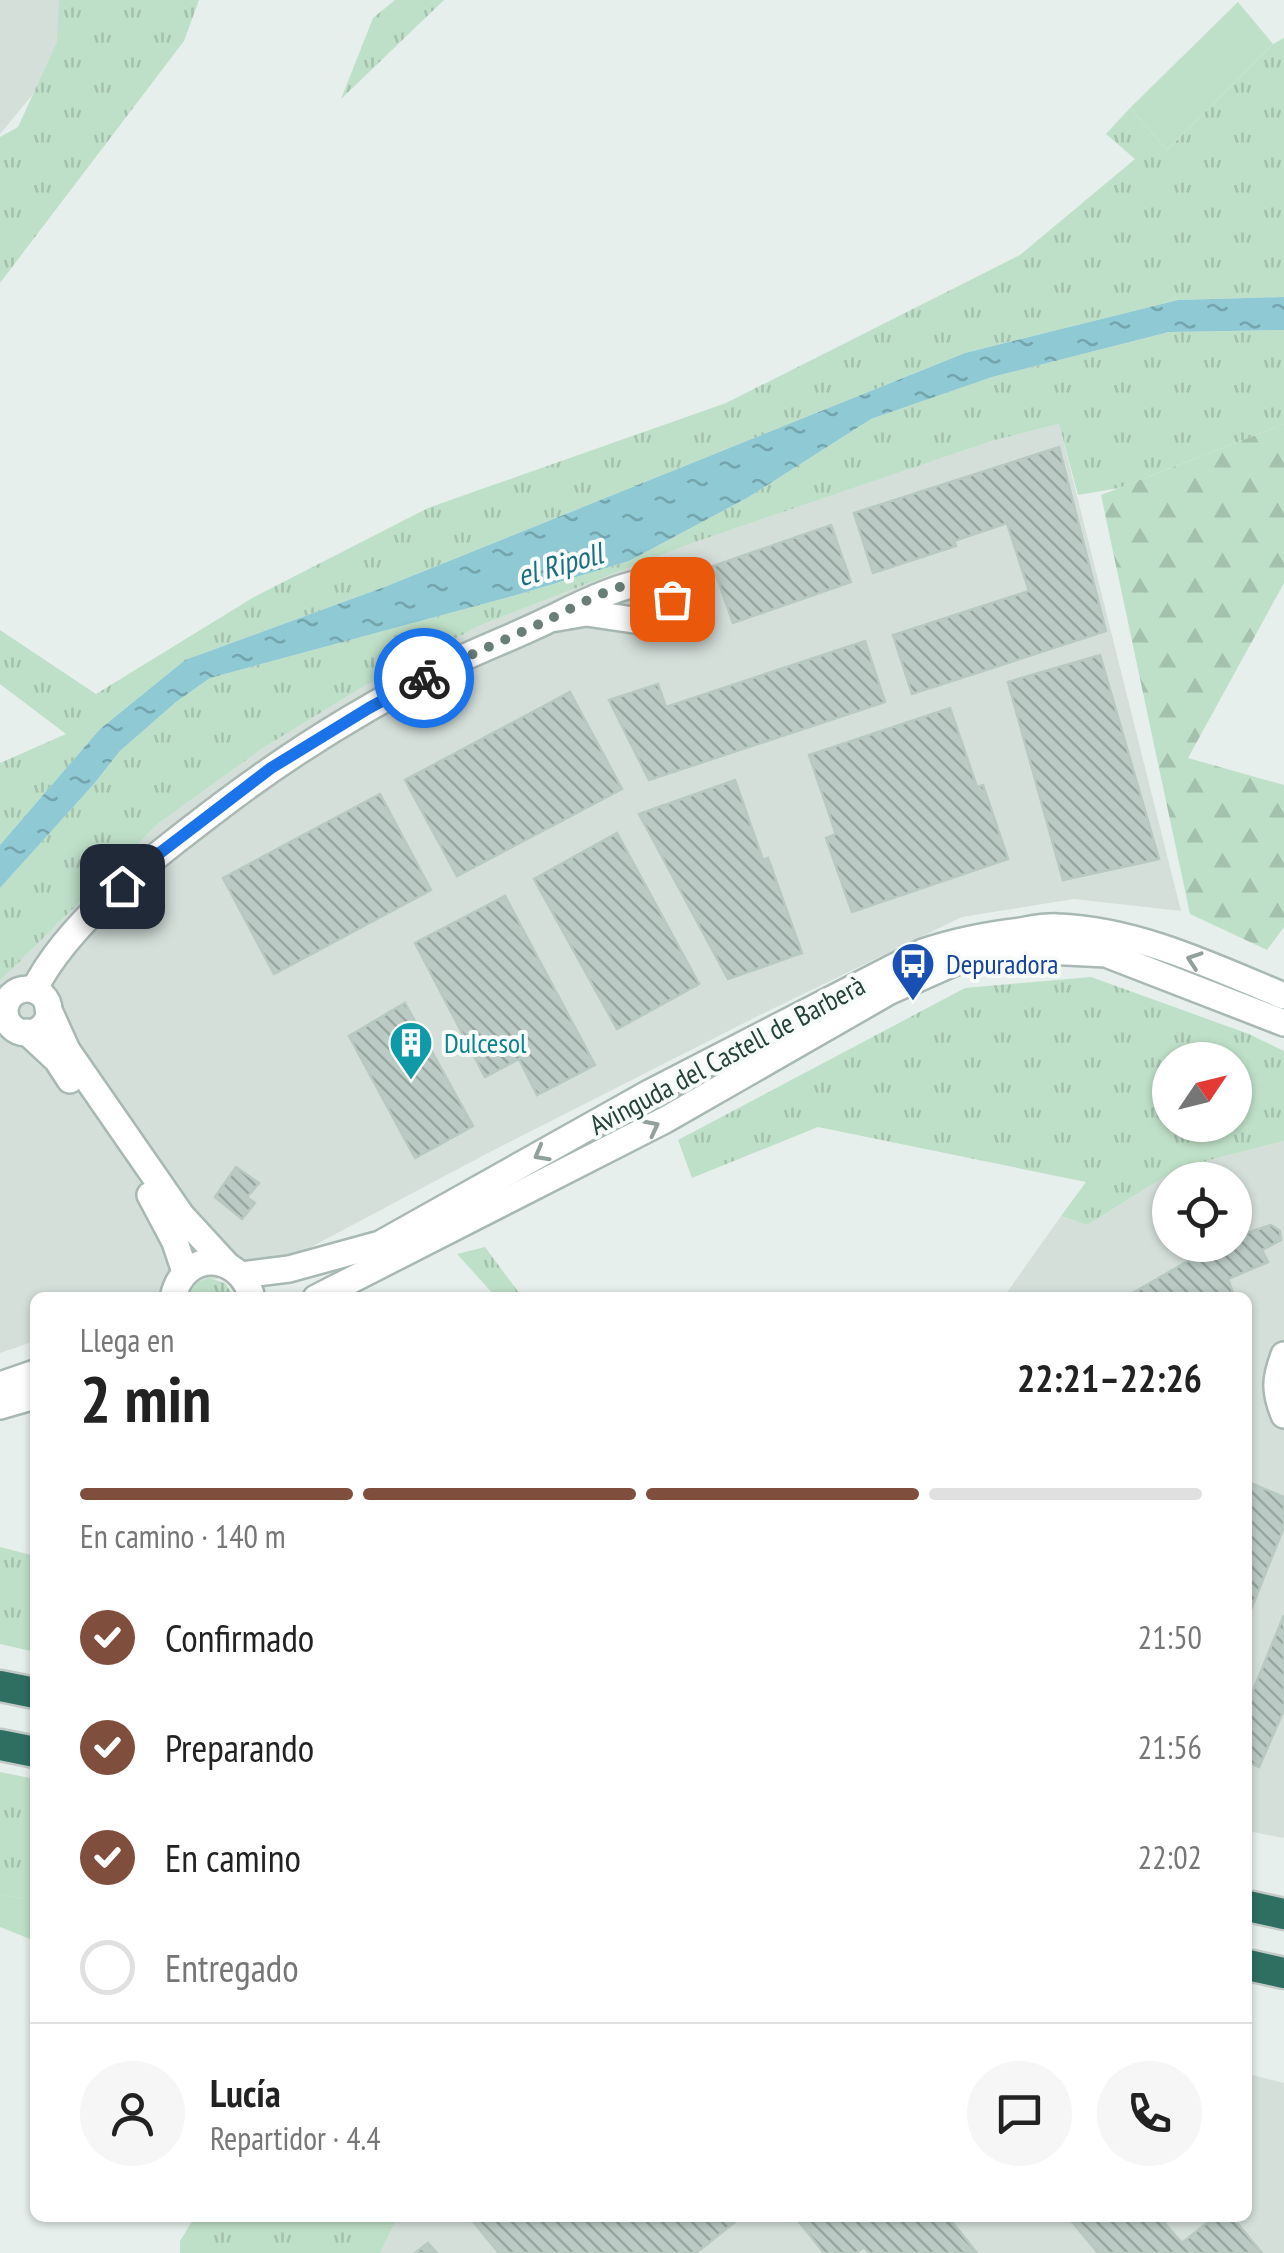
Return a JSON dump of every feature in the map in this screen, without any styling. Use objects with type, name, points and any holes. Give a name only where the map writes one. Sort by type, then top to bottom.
[{"type":"highway","points":[[0,1686],[30,1693]]},
{"type":"highway","points":[[0,1744],[30,1751]]},
{"type":"highway","points":[[1252,1907],[1284,1914]]},
{"type":"highway","points":[[1252,1966],[1284,1973]]},
{"type":"street","points":[[11,1026],[34,1031],[45,1022],[41,999],[54,956],[74,933],[148,862],[271,768],[431,674],[551,619]]},
{"type":"street","name":"Avinguda del Castell de Barberà","points":[[185,1272],[204,1262],[240,1279],[380,1244],[651,1092],[922,952],[943,945],[1056,926],[1127,937],[1284,996]]},
{"type":"street","name":"Avinguda del Castell de Barberà","points":[[328,1292],[665,1120],[890,991],[958,961],[1027,950],[1106,954],[1284,1023]]},
{"type":"street","points":[[174,1292],[185,1272],[157,1205],[57,1060],[11,1026],[5,1013],[8,998],[20,990],[41,999],[67,1050],[182,1216],[240,1279]]},
{"type":"street","points":[[1284,1354],[1276,1378],[1284,1415]]},
{"type":"street","points":[[0,1385],[30,1375]]},
{"type":"street","points":[[0,1406],[30,1397]]},
{"type":"shaded area","points":[[0,0],[67,0],[67,53],[0,134]]},
{"type":"shaded area","points":[[1059,424],[1181,911],[1074,899],[962,917],[760,1015],[311,1247],[179,1292],[30,1292],[30,1343],[0,1353],[0,981],[159,823],[263,748],[361,688],[481,625],[695,542],[995,440]]},
{"type":"shaded area","points":[[1284,1141],[1284,1838],[1252,1832],[1252,1292],[1007,1292],[1061,1216],[1087,1225],[1152,1185],[1152,1262],[1252,1262],[1252,1162],[1202,1162]]},
{"type":"shaded area","points":[[1252,2075],[1284,2083],[1284,2253],[380,2253],[395,2222],[1252,2222]]},
{"type":"green space","points":[[59,0],[199,0],[184,41],[0,283],[0,137],[18,127],[57,42]]},
{"type":"green space","points":[[395,0],[444,0],[341,99],[373,18]]},
{"type":"green space","points":[[1238,2],[1273,44],[1167,150],[1130,108]]},
{"type":"green space","points":[[1284,38],[1284,297],[1178,300],[965,353],[387,586],[185,660],[100,729],[0,845],[0,763],[66,734],[0,684],[0,630],[96,694],[254,597],[428,508],[726,403],[1020,255],[1135,159],[1106,134],[1130,108],[1167,150],[1273,44]]},
{"type":"green space","points":[[1284,330],[1284,424],[1119,488],[1078,495],[1059,424],[995,440],[695,542],[481,625],[361,688],[263,748],[159,823],[0,981],[0,888],[120,751],[210,678],[629,561],[747,498],[871,419],[992,377],[1169,332]]},
{"type":"green space","points":[[1284,424],[1284,583],[1188,758],[1284,785],[1284,927],[1267,950],[1190,914],[1101,495]]},
{"type":"green space","points":[[1091,977],[1249,1034],[1284,1051],[1284,1141],[1202,1162],[1152,1162],[1152,1185],[1087,1225],[1061,1216],[1086,1182],[818,1127],[692,1178],[678,1140],[965,988]]},
{"type":"green space","points":[[485,1247],[518,1292],[491,1292],[457,1254]]},
{"type":"green space","points":[[209,1278],[225,1283],[231,1292],[188,1292],[193,1284]]},
{"type":"green space","points":[[0,1547],[30,1555],[30,1651],[0,1644]]},
{"type":"green space","points":[[0,1772],[30,1778],[30,1900],[0,1894]]},
{"type":"green space","points":[[0,1894],[30,1900],[30,1939],[0,1927]]},
{"type":"green space","points":[[192,2222],[395,2222],[380,2253],[180,2253],[180,2241]]},
{"type":"water","name":"el Ripoll","points":[[1284,297],[1284,330],[1169,332],[992,377],[871,419],[747,498],[629,561],[210,678],[120,751],[0,888],[0,845],[100,729],[185,660],[387,586],[965,353],[1178,300]]},
{"type":"building","points":[[1059,447],[1106,631],[912,694],[893,635],[1029,591],[1007,523],[954,541],[956,546],[873,573],[854,513]]},
{"type":"building","points":[[831,525],[851,582],[733,623],[713,566]]},
{"type":"building","points":[[865,641],[885,702],[649,780],[609,700],[658,684],[666,707]]},
{"type":"building","points":[[1100,655],[1159,859],[1063,880],[1008,682]]},
{"type":"building","points":[[570,692],[622,789],[457,876],[405,780]]},
{"type":"building","points":[[950,708],[977,787],[983,785],[1008,859],[852,912],[826,838],[836,834],[809,755]]},
{"type":"building","points":[[735,780],[802,953],[728,979],[639,814]]},
{"type":"building","points":[[380,794],[431,890],[274,974],[223,878]]},
{"type":"building","points":[[617,833],[699,984],[617,1029],[534,879]]},
{"type":"building","points":[[505,896],[595,1065],[537,1095],[519,1059],[485,1077],[415,943]]},
{"type":"building","name":"Dulcesol","points":[[405,1003],[473,1126],[415,1158],[349,1036]]},
{"type":"building","points":[[236,1167],[259,1183],[247,1197],[255,1203],[242,1219],[215,1197]]},
{"type":"building","points":[[1271,1225],[1280,1231],[1281,1240],[1262,1250],[1268,1262],[1228,1279],[1233,1292],[1134,1292],[1186,1262],[1252,1262],[1252,1231]]},
{"type":"building","points":[[1252,1484],[1284,1497],[1284,1527],[1252,1607]]},
{"type":"building","points":[[1284,1615],[1284,1710],[1259,1767],[1252,1764],[1252,1693]]},
{"type":"building","points":[[473,2222],[735,2222],[696,2253],[499,2253]]},
{"type":"building","points":[[799,2222],[952,2222],[977,2253],[869,2253],[864,2247],[856,2253],[824,2253]]},
{"type":"building","points":[[1072,2222],[1164,2222],[1182,2243],[1208,2222],[1236,2222],[1262,2253],[1098,2253]]},
{"type":"building","points":[[428,2243],[437,2253],[415,2253]]},
{"type":"way so far","points":[[424,678],[614,589],[660,582],[672,599]]},
{"type":"place","name":"Depuradora","points":[[913,1002]]},
{"type":"place","name":"Dulcesol","points":[[411,1081]]},
{"type":"route","points":[[122,886],[271,768],[424,678]]}]
